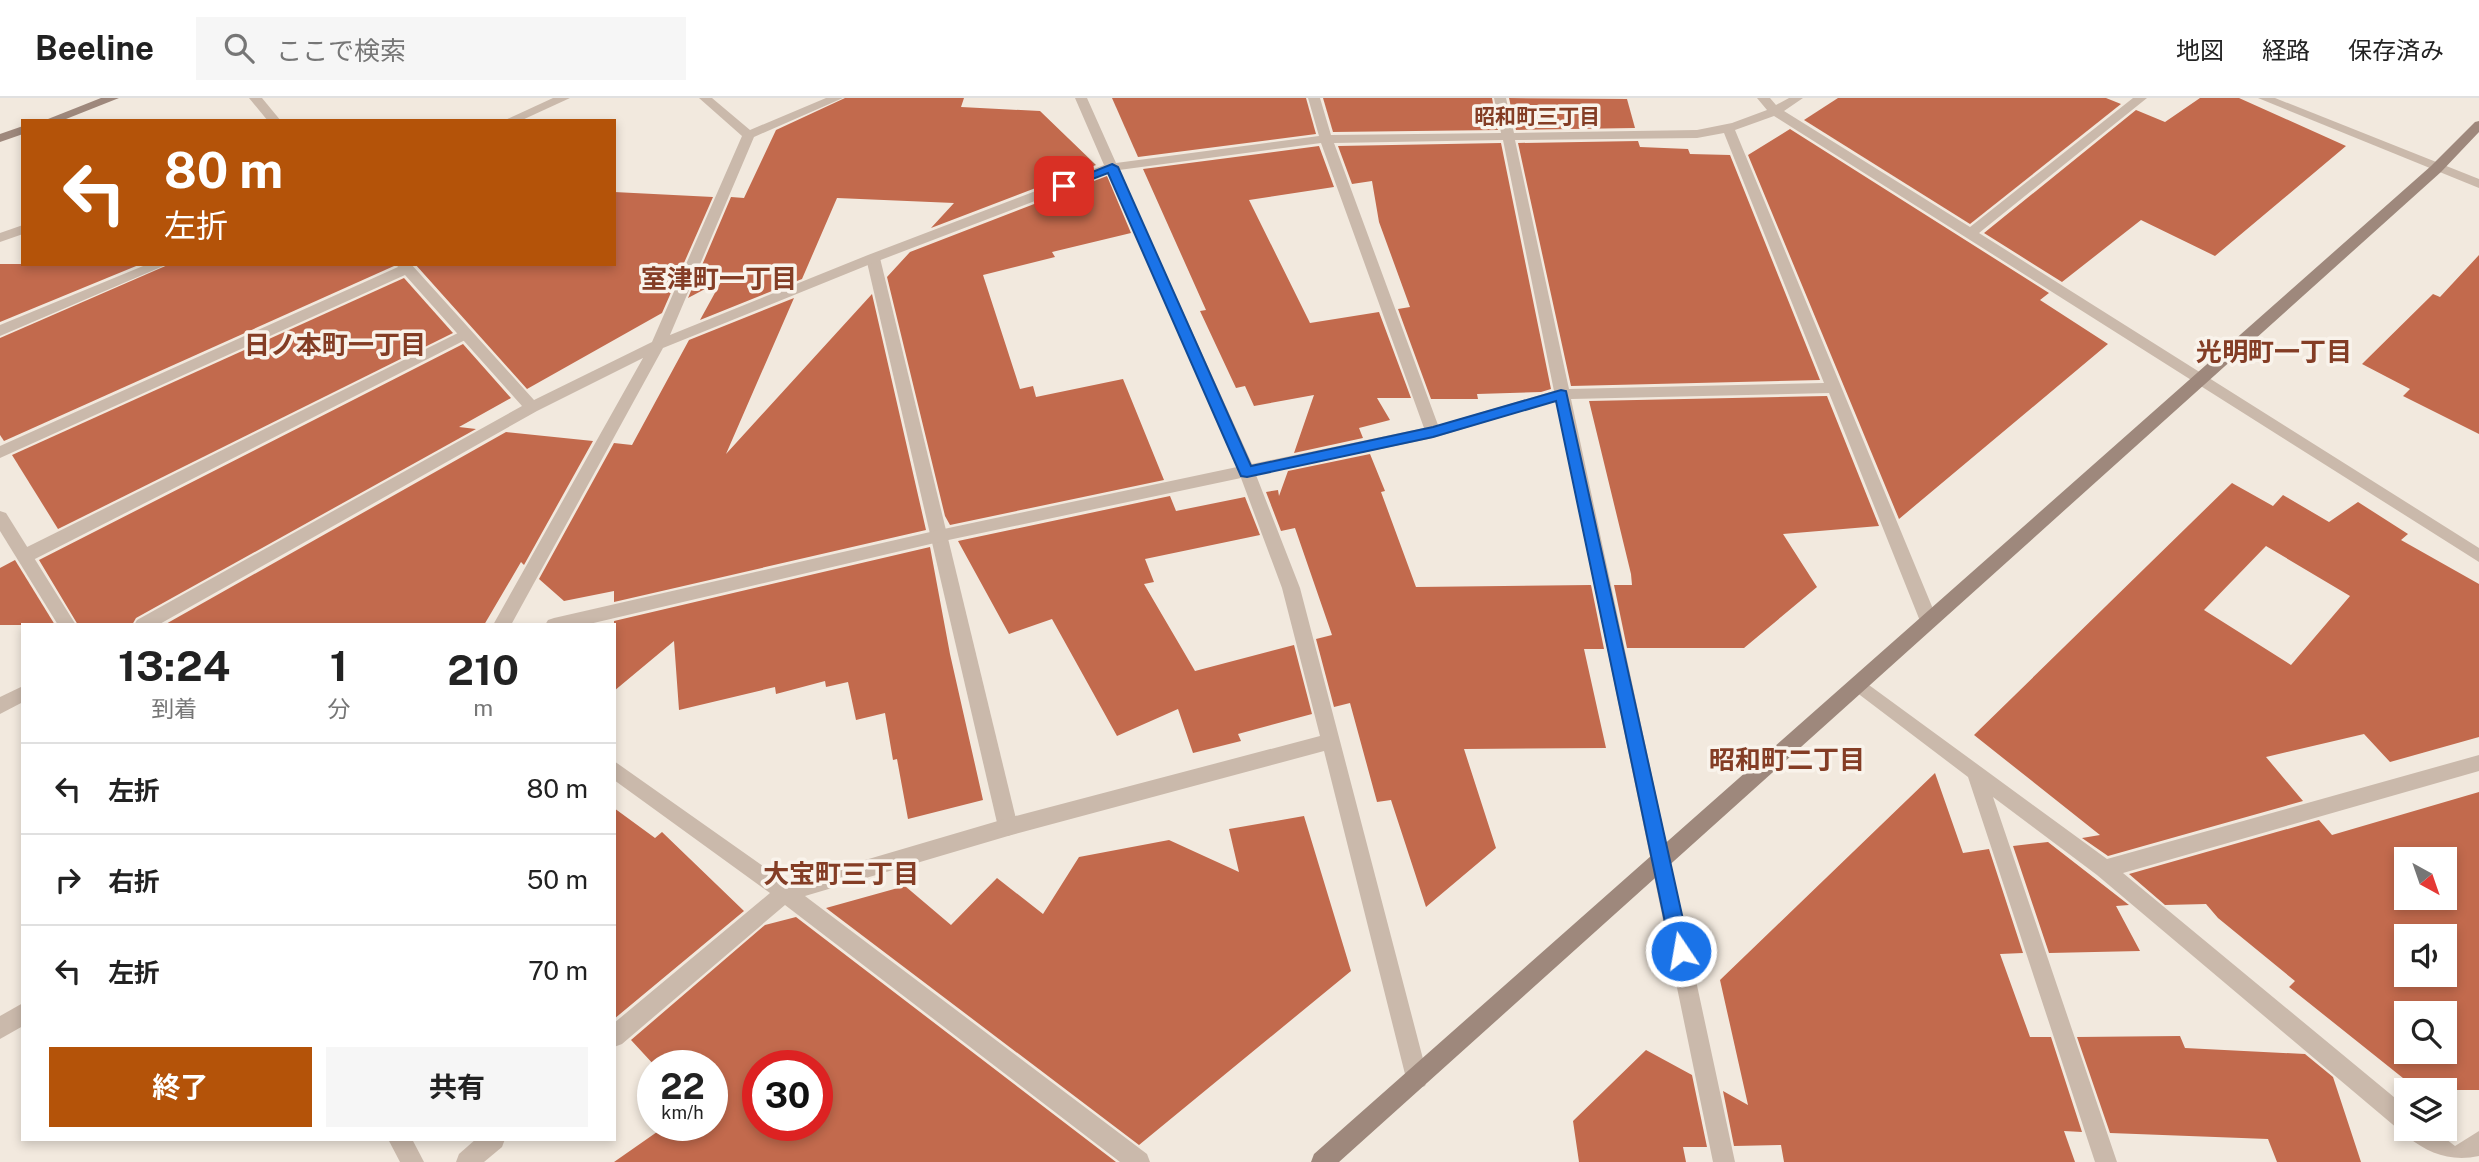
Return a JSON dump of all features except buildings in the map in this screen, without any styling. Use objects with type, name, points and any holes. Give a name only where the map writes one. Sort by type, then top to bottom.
[{"type":"street","points":[[55,119],[113,98]]},
{"type":"street","points":[[256,98],[273,119]]},
{"type":"street","points":[[514,119],[564,98]]},
{"type":"street","points":[[705,98],[749,135]]},
{"type":"street","points":[[503,623],[658,345],[749,135],[837,98]]},
{"type":"street","points":[[1081,98],[1247,472],[1292,588],[1417,1077]]},
{"type":"street","points":[[1314,98],[1326,139],[1433,432]]},
{"type":"street","points":[[1500,98],[1724,1162]]},
{"type":"street","points":[[1763,98],[1776,111],[2201,377],[2479,556]]},
{"type":"street","points":[[147,623],[532,407],[658,345],[873,257],[1112,167],[1326,139],[1697,134],[1729,130],[1776,111],[1797,98]]},
{"type":"street","points":[[1969,233],[2141,98]]},
{"type":"street","points":[[2264,98],[2479,184]]},
{"type":"street","points":[[1322,1162],[2436,169],[2479,125]]},
{"type":"street","points":[[1729,130],[1929,621]]},
{"type":"street","points":[[0,138],[21,131]]},
{"type":"street","points":[[0,238],[21,230]]},
{"type":"street","points":[[873,257],[1008,827]]},
{"type":"street","points":[[0,331],[156,266]]},
{"type":"street","points":[[0,452],[405,267],[532,407]]},
{"type":"street","points":[[25,556],[466,334]]},
{"type":"street","points":[[563,623],[939,536],[1433,432],[1561,394],[1832,388]]},
{"type":"street","points":[[0,517],[66,623]]},
{"type":"street","points":[[1858,684],[2104,869],[2394,1111]]},
{"type":"street","points":[[0,706],[21,694]]},
{"type":"street","points":[[616,1035],[785,893],[1008,827],[1329,741]]},
{"type":"street","points":[[2104,869],[2479,763]]},
{"type":"street","points":[[616,770],[785,893],[1139,1162]]},
{"type":"street","points":[[1976,774],[2106,1162]]},
{"type":"street","points":[[0,1029],[21,1014]]},
{"type":"street","points":[[400,1141],[413,1162]]},
{"type":"street","points":[[467,1162],[492,1141]]},
{"type":"street","points":[[2430,1141],[2454,1161],[2479,1142]]},
{"type":"district","name":"昭和町三丁目","points":[[1537,117]]},
{"type":"district","name":"室津町一丁目","points":[[719,279]]},
{"type":"district","name":"日ノ本町一丁目","points":[[335,345]]},
{"type":"district","name":"光明町一丁目","points":[[2274,352]]},
{"type":"district","name":"昭和町二丁目","points":[[1787,760]]},
{"type":"district","name":"大宝町三丁目","points":[[841,874]]},
{"type":"route","points":[[1064,186],[1112,167],[1247,472],[1433,432],[1561,394],[1681,951]]}]
